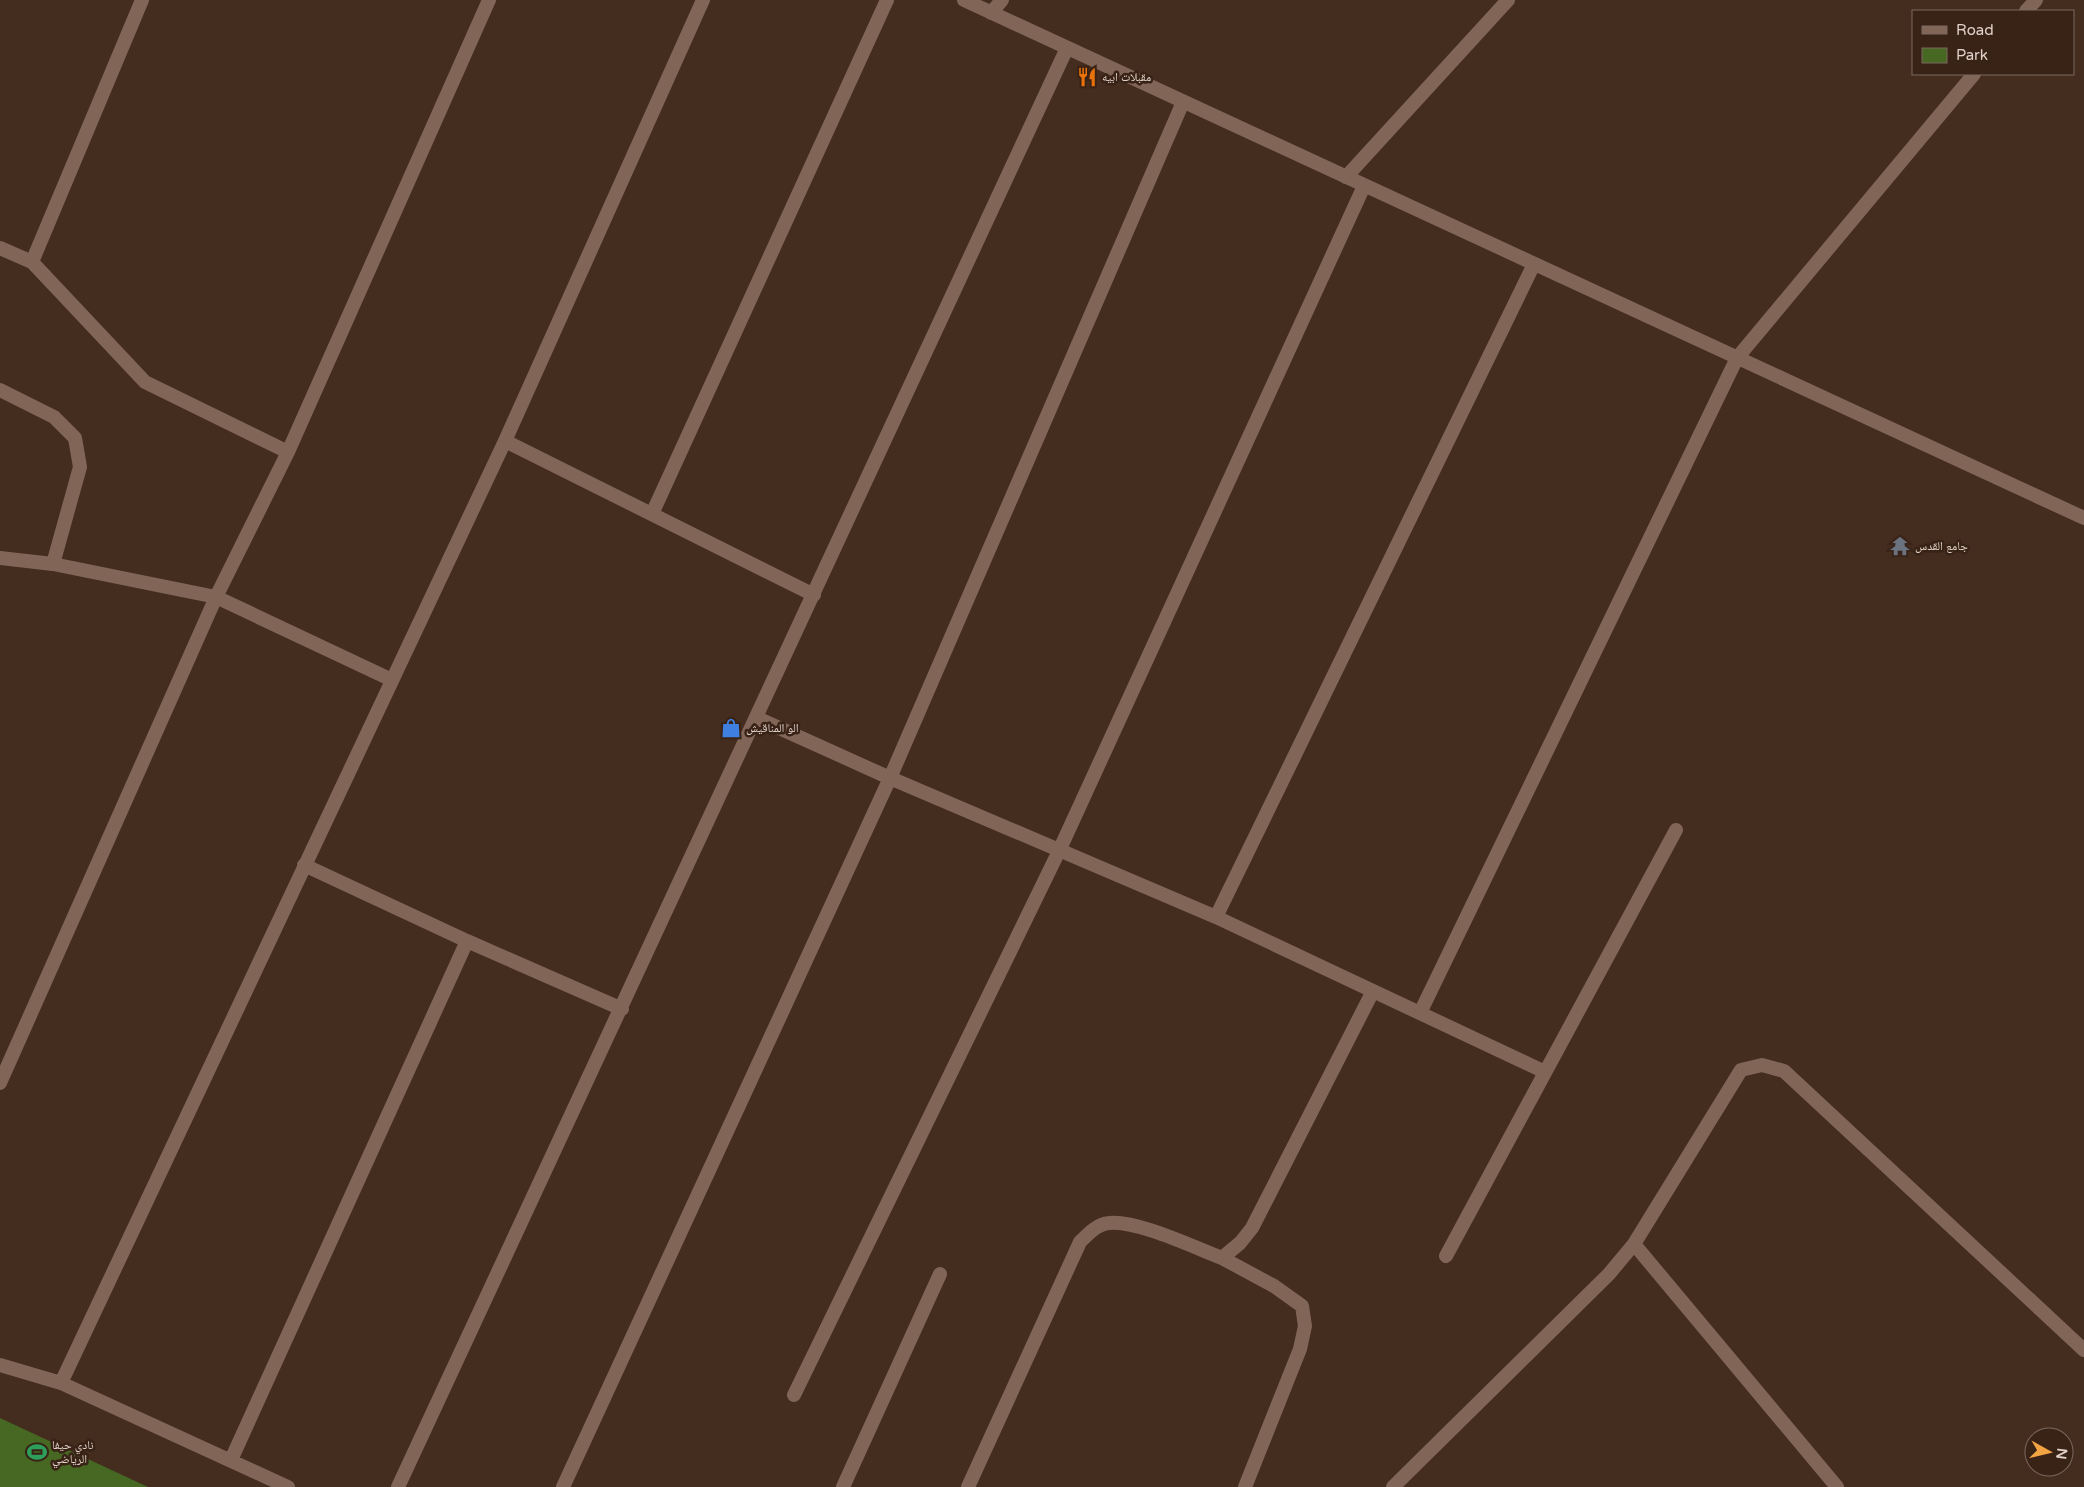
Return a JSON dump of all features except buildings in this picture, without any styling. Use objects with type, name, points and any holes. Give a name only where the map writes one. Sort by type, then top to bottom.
[{"type":"street","points":[[32,262],[142,0]]},
{"type":"street","points":[[0,1083],[216,597],[288,452],[489,0]]},
{"type":"street","points":[[61,1383],[505,441],[703,0]]},
{"type":"street","points":[[652,514],[887,0]]},
{"type":"street","points":[[964,0],[2084,518]]},
{"type":"street","points":[[991,13],[1002,0]]},
{"type":"street","points":[[1346,177],[1508,0]]},
{"type":"street","points":[[2027,10],[2036,0]]},
{"type":"street","points":[[398,1487],[622,1009],[1067,48]]},
{"type":"street","points":[[1420,1013],[1737,358],[1973,75]]},
{"type":"street","points":[[563,1487],[890,778],[1183,102]]},
{"type":"street","points":[[794,1395],[1059,850],[1364,186]]},
{"type":"street","points":[[0,248],[32,262],[145,382],[288,452]]},
{"type":"street","points":[[1216,917],[1534,264]]},
{"type":"street","points":[[0,390],[54,418],[75,438],[80,467],[52,564]]},
{"type":"street","points":[[505,441],[814,595]]},
{"type":"street","points":[[0,558],[52,564],[216,597],[392,680]]},
{"type":"street","points":[[756,718],[890,778],[1216,917],[1545,1072]]},
{"type":"street","points":[[1446,1256],[1676,830]]},
{"type":"street","points":[[304,865],[466,941],[622,1009]]},
{"type":"street","points":[[231,1460],[466,941]]},
{"type":"street","points":[[1222,1258],[1240,1243],[1252,1228],[1373,991]]},
{"type":"street","points":[[1392,1487],[1609,1274],[1634,1244],[1741,1070],[1762,1065],[1784,1071],[2084,1350]]},
{"type":"street","points":[[968,1487],[1080,1242],[1093,1229],[1107,1223],[1131,1224],[1222,1258],[1274,1286],[1302,1306],[1305,1326],[1300,1348],[1245,1487]]},
{"type":"street","points":[[1634,1244],[1837,1487]]},
{"type":"street","points":[[843,1487],[940,1274]]},
{"type":"street","points":[[0,1365],[61,1383],[288,1487]]},
{"type":"green space","name":"نادي حيفا الرياضي","points":[[0,1418],[148,1487],[0,1487]]},
{"type":"place","name":"مقبلات ابيه","points":[[1087,77]]},
{"type":"place","name":"جامع القدس","points":[[1900,546]]},
{"type":"place","name":"الو المناقيش","points":[[731,728]]},
{"type":"place","name":"نادي حيفا الرياضي","points":[[37,1452]]}]
